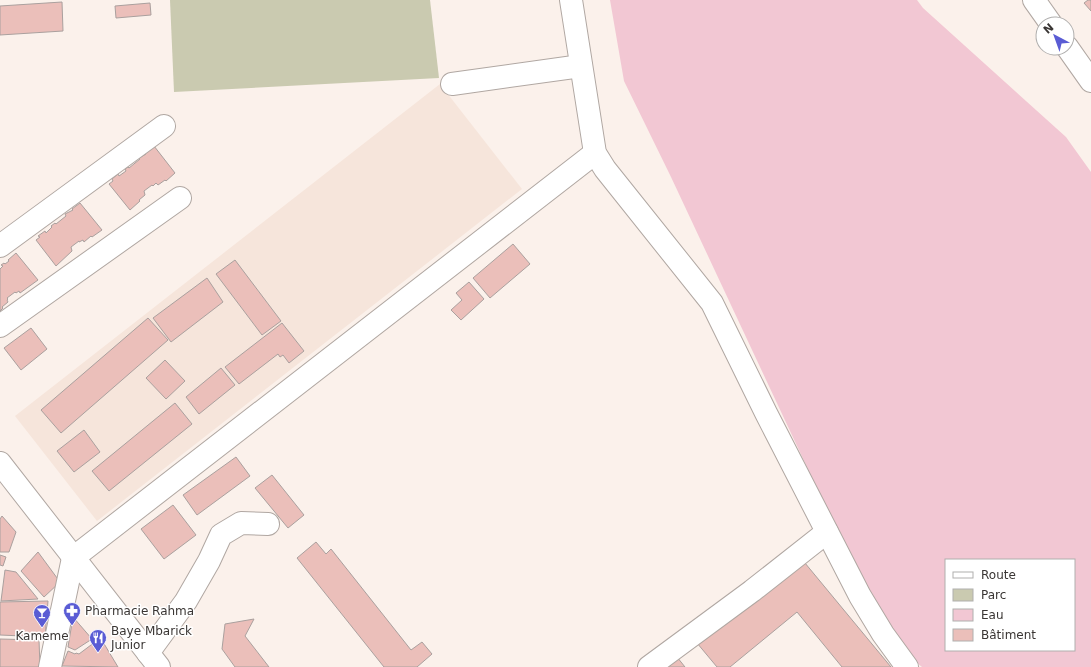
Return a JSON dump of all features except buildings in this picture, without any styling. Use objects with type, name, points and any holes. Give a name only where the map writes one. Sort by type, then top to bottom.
[{"type":"street","points":[[571,0],[595,153],[605,169],[712,304],[860,596],[883,634],[907,667]]},
{"type":"street","points":[[1034,0],[1045,16]]},
{"type":"street","points":[[1073,56],[1091,81]]},
{"type":"street","points":[[452,84],[581,66]]},
{"type":"street","points":[[0,246],[164,126]]},
{"type":"street","points":[[50,667],[73,558],[595,153]]},
{"type":"street","points":[[0,326],[180,198]]},
{"type":"street","points":[[2,468],[154,660],[209,561],[221,535],[241,523],[268,524]]},
{"type":"street","points":[[649,667],[752,591],[827,532]]},
{"type":"shaded area","points":[[440,84],[522,189],[97,521],[15,416]]},
{"type":"green space","points":[[170,0],[430,0],[439,78],[174,92]]},
{"type":"water","points":[[610,0],[917,0],[923,8],[1066,137],[1091,172],[1091,667],[922,667],[917,663],[881,613],[813,480],[671,177],[624,81]]},
{"type":"place","name":"Pharmacie Rahma","points":[[72,626]]},
{"type":"place","name":"Kameme","points":[[42,628]]},
{"type":"place","name":"Baye Mbarick Junior","points":[[98,653]]}]
